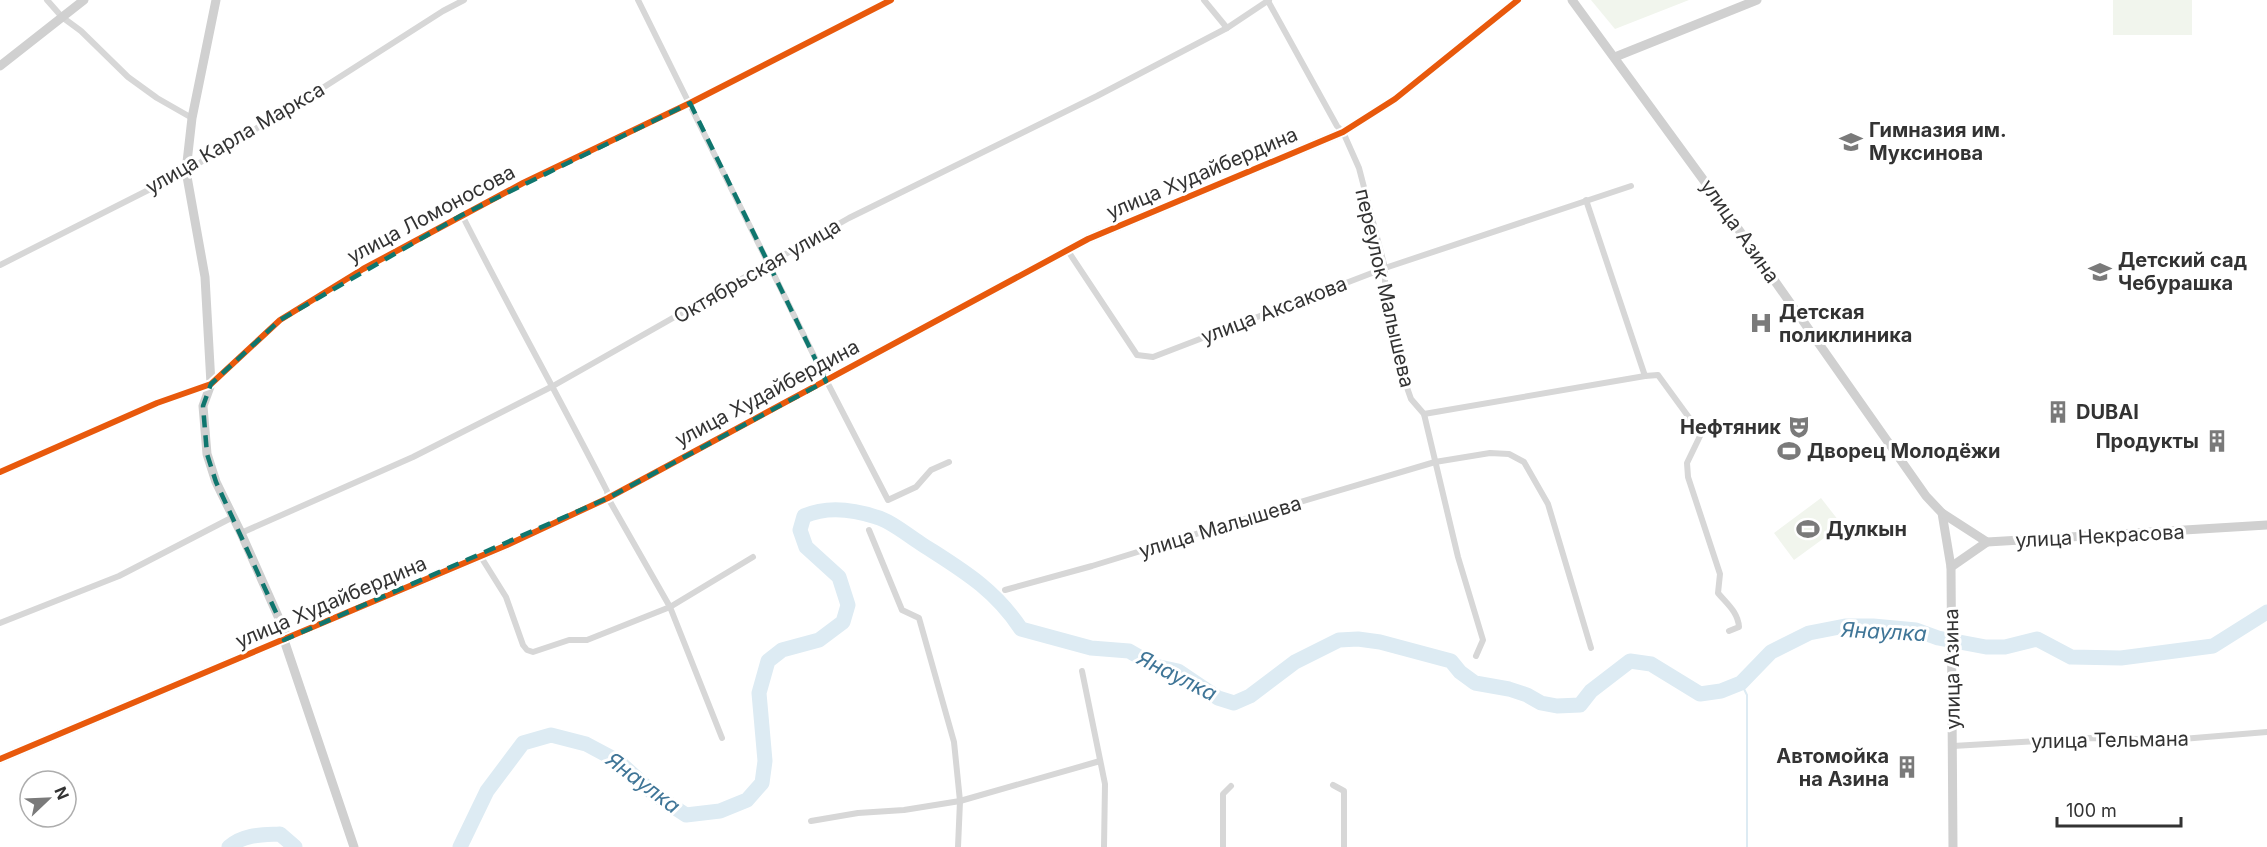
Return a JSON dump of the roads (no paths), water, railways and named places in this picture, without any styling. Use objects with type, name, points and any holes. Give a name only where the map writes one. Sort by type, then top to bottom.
[{"type":"street","points":[[48,0],[62,17],[81,31],[128,77],[157,98],[192,118]]},
{"type":"street","points":[[0,66],[84,0]]},
{"type":"street","points":[[216,0],[192,118],[186,171],[205,277],[211,384],[203,406],[207,454],[216,482],[285,632],[284,640],[354,847]]},
{"type":"street","name":"улица Карла Маркса","points":[[0,265],[186,171],[464,0]]},
{"type":"street","points":[[638,0],[826,381],[888,500],[916,487],[930,470],[949,462]]},
{"type":"street","name":"улица Ломоносова","points":[[0,472],[158,403],[211,384],[280,320],[363,269],[462,215],[690,103],[891,0]]},
{"type":"street","points":[[1204,0],[1227,28]]},
{"type":"street","name":"улица Худайбердина","points":[[0,759],[481,557],[608,498],[1088,239],[1343,132],[1395,99],[1519,0]]},
{"type":"street","points":[[1615,57],[1757,0]]},
{"type":"street","name":"Октябрьская улица","points":[[241,533],[413,457],[554,386],[686,313],[849,218],[1097,96],[1227,28],[1268,1]]},
{"type":"street","name":"переулок Малышева","points":[[1268,1],[1337,126],[1343,132],[1359,168],[1385,268],[1385,286],[1404,379],[1411,399],[1424,414],[1458,557],[1483,640],[1476,656]]},
{"type":"street","name":"улица Азина","points":[[1572,1],[1615,57],[1920,487],[1942,513],[1951,567],[1953,847]]},
{"type":"street","name":"улица Аксакова","points":[[1068,251],[1137,355],[1153,357],[1385,268],[1631,186]]},
{"type":"street","points":[[1586,200],[1645,376]]},
{"type":"street","points":[[462,215],[503,297],[554,386],[607,491],[608,498],[670,607],[722,738]]},
{"type":"street","points":[[1424,414],[1658,375],[1701,434],[1687,463],[1688,477],[1720,574],[1718,593],[1731,606],[1739,621],[1739,627],[1729,631]]},
{"type":"street","name":"улица Малышева","points":[[1005,590],[1092,566],[1435,462],[1490,453],[1509,454],[1524,462],[1548,504],[1591,648]]},
{"type":"street","name":"улица Некрасова","points":[[1942,513],[1988,542],[2267,525]]},
{"type":"street","points":[[0,623],[119,576],[233,517]]},
{"type":"street","points":[[869,530],[902,610],[919,618],[954,742],[960,801],[958,847]]},
{"type":"street","points":[[1951,567],[1988,542]]},
{"type":"street","points":[[481,557],[506,597],[523,645],[527,650],[534,652],[569,640],[587,639],[670,607],[753,557]]},
{"type":"street","points":[[1082,671],[1105,784],[1104,847]]},
{"type":"street","name":"улица Тельмана","points":[[1953,746],[2090,738],[2170,740],[2267,732]]},
{"type":"street","points":[[811,821],[960,801],[1100,760]]},
{"type":"street","points":[[1333,784],[1344,791],[1344,847]]},
{"type":"street","points":[[1223,847],[1223,794],[1231,786]]},
{"type":"waterway","name":"Янаулка","points":[[460,847],[487,791],[523,743],[551,735],[586,744],[618,761],[654,794],[686,815],[720,811],[747,800],[762,783],[765,761],[759,693],[768,661],[782,650],[819,640],[843,622],[848,605],[839,577],[806,547],[800,530],[804,516],[822,511],[858,512],[893,525],[975,580],[999,602],[1021,629],[1091,648],[1129,651],[1155,666],[1178,671],[1218,698],[1234,703],[1250,696],[1295,662],[1339,640],[1358,639],[1380,642],[1451,661],[1460,672],[1475,683],[1509,689],[1541,703],[1557,706],[1580,705],[1591,691],[1630,661],[1651,664],[1700,694],[1721,691],[1741,683],[1771,652],[1809,633],[1845,626],[1916,630],[1938,638],[1986,647],[2005,647],[2037,639],[2071,657],[2121,658],[2213,646],[2267,612]]},
{"type":"waterway","points":[[1741,683],[1747,695],[1747,847]]},
{"type":"waterway","name":"Янаулка","points":[[229,847],[247,837],[280,834],[295,847]]},
{"type":"place","name":"Гимназия им. Муксинова","points":[[1851,142]]},
{"type":"place","name":"Детский сад Чебурашка","points":[[2100,272]]},
{"type":"place","name":"Детская поликлиника","points":[[1761,323]]},
{"type":"place","name":"DUBAI","points":[[2058,412]]},
{"type":"place","name":"Нефтяник","points":[[1799,427]]},
{"type":"place","name":"Продукты","points":[[2217,441]]},
{"type":"place","name":"Дворец Молодёжи","points":[[1789,451]]},
{"type":"place","name":"Дулкын","points":[[1808,529]]},
{"type":"place","name":"Автомойка на Азина","points":[[1907,767]]}]
